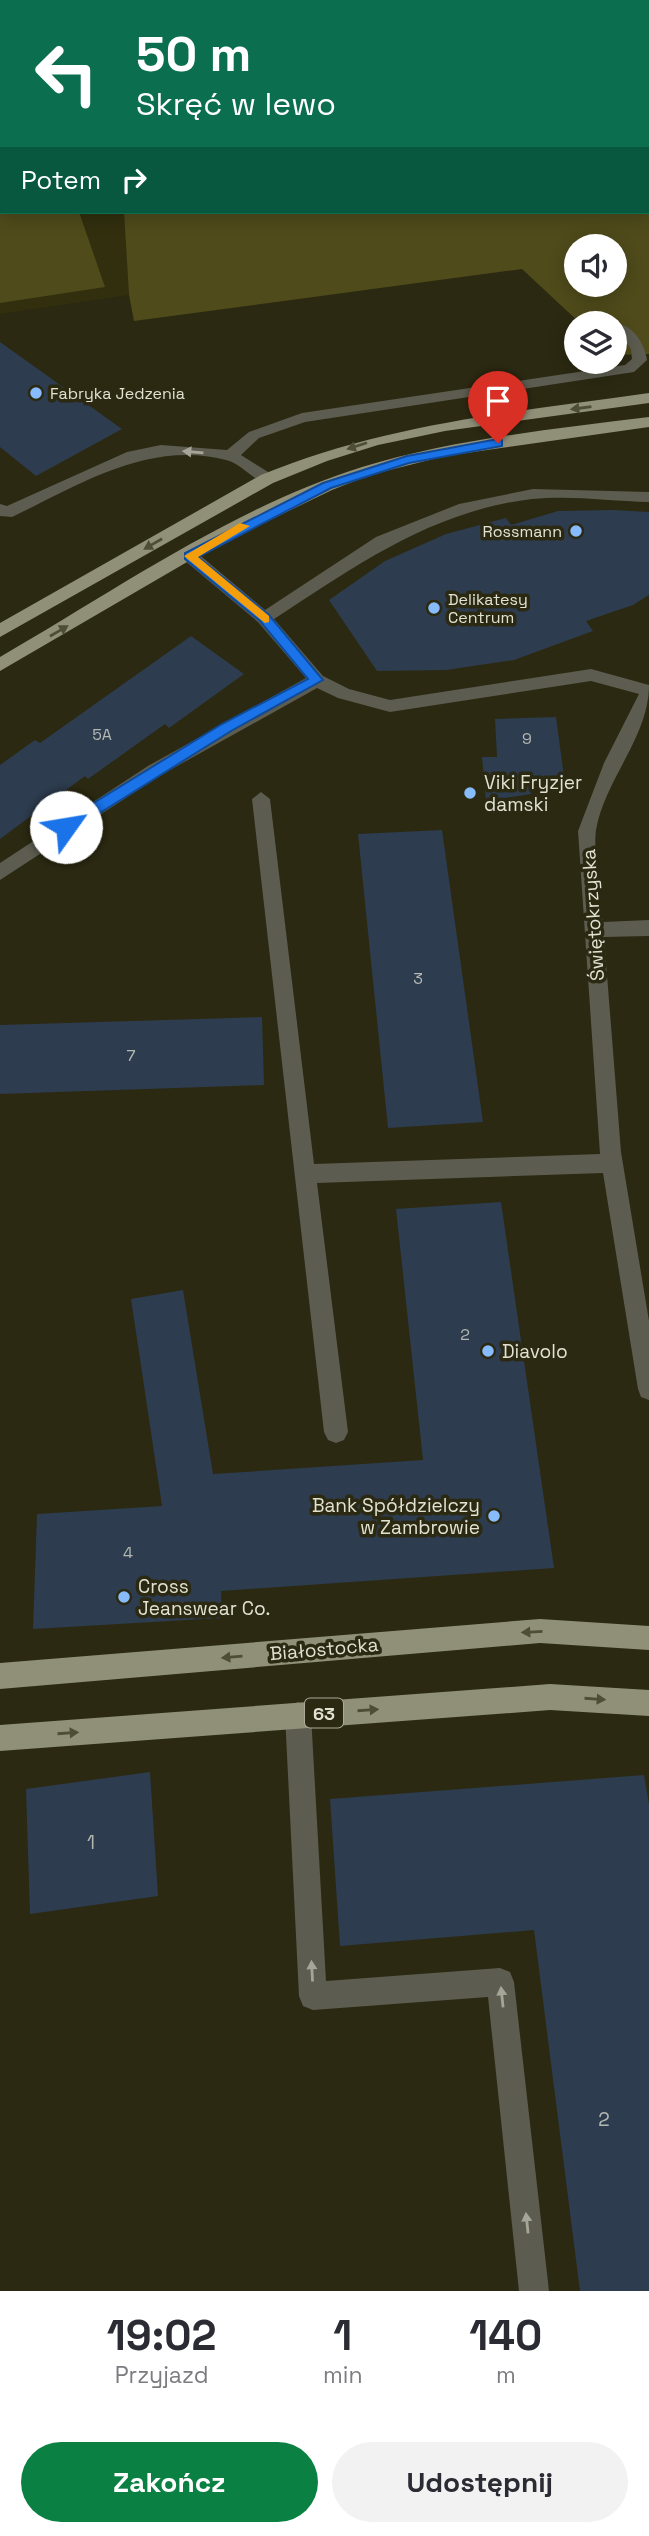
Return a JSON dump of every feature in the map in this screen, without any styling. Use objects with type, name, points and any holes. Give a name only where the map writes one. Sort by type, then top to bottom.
[{"type":"main road","points":[[0,631],[267,479],[308,462],[388,438],[441,426],[649,398]]},
{"type":"main road","points":[[0,665],[190,556],[327,485],[407,459],[473,446],[649,422]]},
{"type":"main road","name":"Białostocka","points":[[0,1676],[540,1631],[649,1638]]},
{"type":"main road","name":"63","points":[[0,1738],[550,1696],[649,1703]]},
{"type":"street","points":[[627,334],[638,348],[640,360],[627,369]]},
{"type":"street","points":[[231,455],[254,435],[302,418],[594,374]]},
{"type":"street","points":[[0,509],[6,513],[127,457],[161,450],[231,455],[267,479]]},
{"type":"street","points":[[264,618],[382,541],[465,509],[533,494],[649,497]]},
{"type":"street","points":[[190,556],[264,618],[317,680],[344,694],[390,706],[591,675],[649,691]]},
{"type":"street","points":[[0,873],[43,842],[226,727],[317,680]]},
{"type":"street","name":"Świętokrzyska","points":[[649,691],[613,763],[587,831],[611,1158],[649,1389]]},
{"type":"street","points":[[261,799],[336,1433]]},
{"type":"street","points":[[593,930],[649,928]]},
{"type":"street","points":[[305,1174],[611,1158]]},
{"type":"street","points":[[298,1716],[313,1996],[500,1982],[534,2291]]},
{"type":"shaded area","points":[[0,214],[124,214],[129,295],[0,314]]},
{"type":"shaded area","points":[[0,214],[80,214],[105,287],[0,303]]},
{"type":"shaded area","points":[[124,214],[649,214],[649,354],[627,355],[627,311],[567,311],[522,269],[134,321],[129,295]]},
{"type":"building","name":"Fabryka Jedzenia","points":[[0,342],[122,429],[36,476],[0,447]]},
{"type":"building","points":[[558,511],[649,512],[649,595],[633,605],[586,621],[593,631],[514,660],[446,670],[377,671],[329,600],[385,561],[446,534],[506,518],[511,525]]},
{"type":"building","points":[[191,636],[244,674],[169,728],[165,724],[88,779],[85,776],[0,839],[0,765],[35,740],[40,743]]},
{"type":"building","points":[[556,717],[565,784],[530,784],[531,794],[486,801],[482,757],[497,757],[495,719]]},
{"type":"building","points":[[442,830],[483,1122],[388,1128],[358,834]]},
{"type":"building","points":[[262,1017],[264,1085],[0,1094],[0,1025]]},
{"type":"building","points":[[501,1202],[554,1568],[221,1591],[222,1618],[33,1629],[37,1514],[162,1506],[131,1299],[183,1290],[213,1474],[423,1460],[396,1209]]},
{"type":"building","points":[[150,1772],[158,1896],[30,1914],[26,1789]]},
{"type":"building","points":[[644,1775],[649,1804],[649,2291],[580,2291],[534,1930],[340,1946],[330,1799]]},
{"type":"slow traffic","points":[[244,526],[190,556],[265,619]]},
{"type":"place","name":"Fabryka Jedzenia","points":[[36,393]]},
{"type":"place","name":"Rossmann","points":[[576,531]]},
{"type":"place","name":"Delikatesy Centrum","points":[[434,608]]},
{"type":"place","name":"Viki Fryzjer damski","points":[[470,793]]},
{"type":"place","name":"Diavolo","points":[[488,1351]]},
{"type":"place","name":"Bank Spółdzielczy w Zambrowie","points":[[494,1516]]},
{"type":"place","name":"Cross Jeanswear Co.","points":[[124,1597]]},
{"type":"route","points":[[66,827],[226,727],[317,680],[264,618],[190,556],[327,485],[407,459],[498,443]]}]
